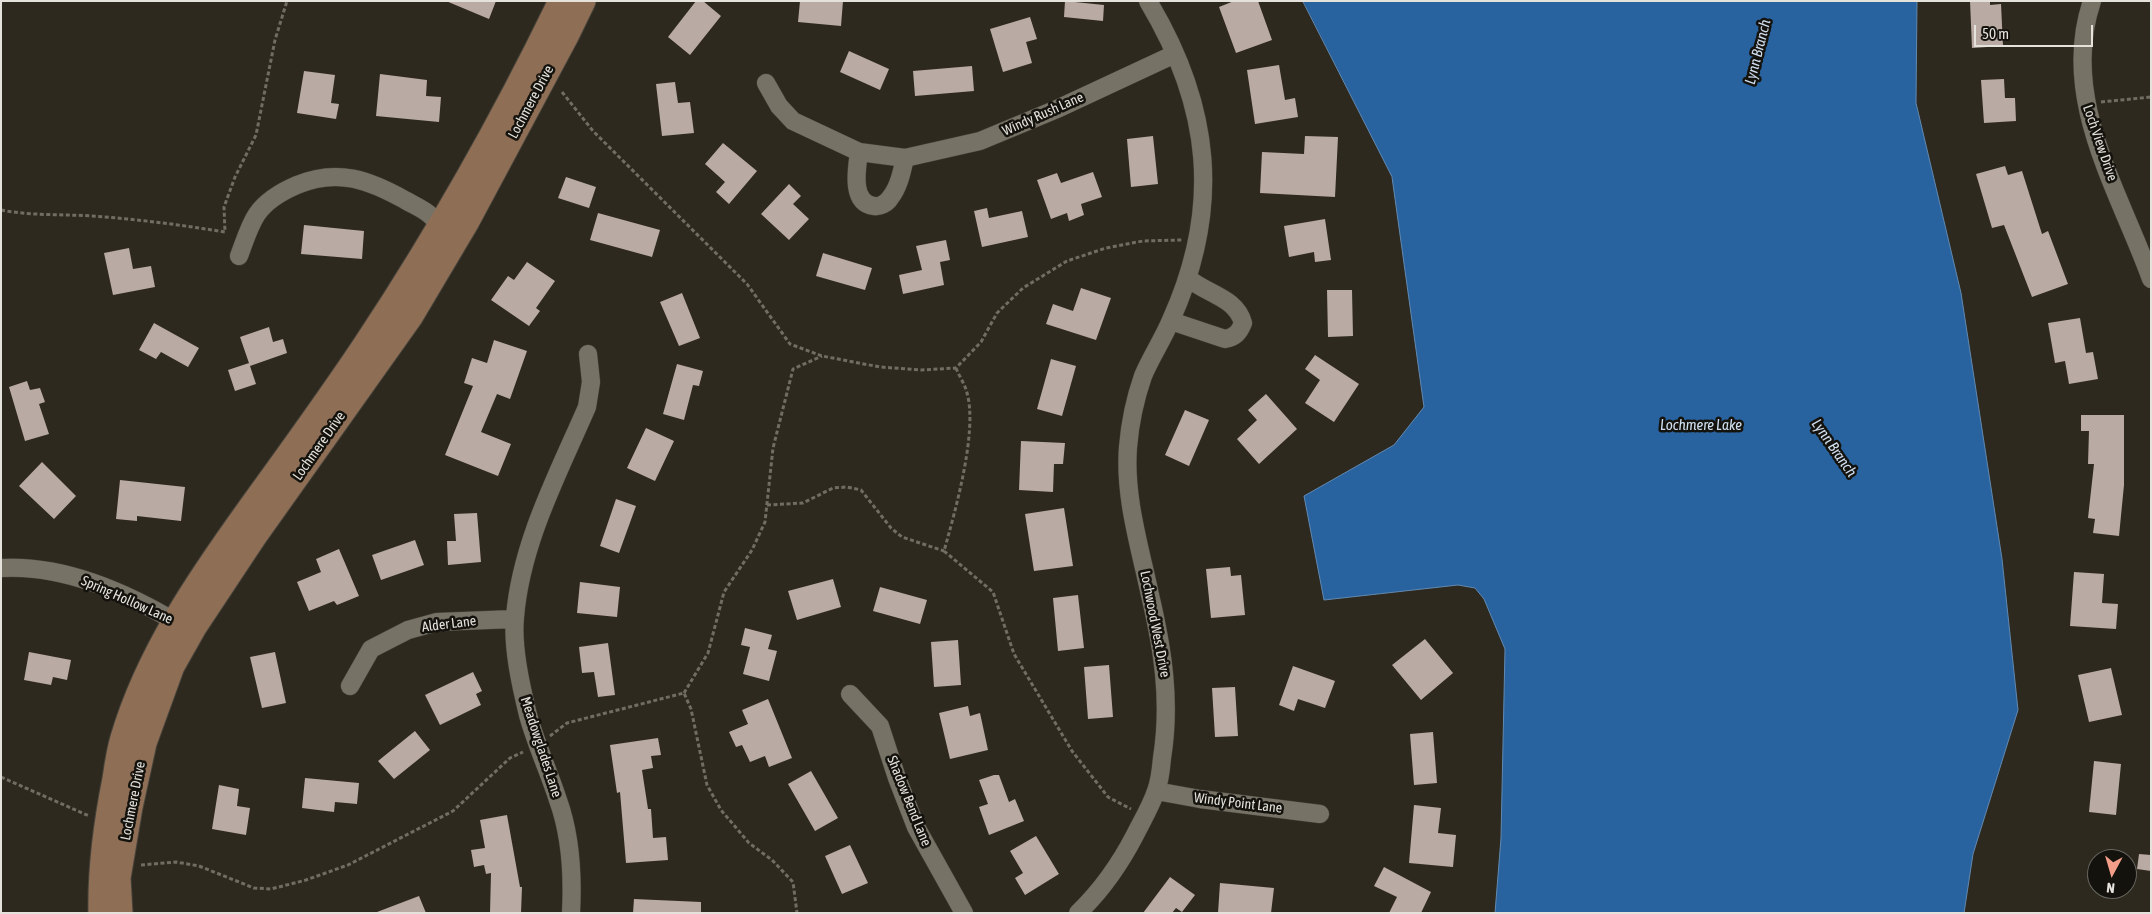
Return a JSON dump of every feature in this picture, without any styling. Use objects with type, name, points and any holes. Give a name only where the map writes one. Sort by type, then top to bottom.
[{"type":"street","name":"Lochmere Drive","points":[[448,232],[560,1]]},
{"type":"street","name":"Lochmere Drive","points":[[101,913],[100,876],[104,832],[123,738],[144,683],[183,626],[229,538],[448,232],[566,36],[583,1]]},
{"type":"street","name":"Lochwood West Drive","points":[[1078,913],[1111,876],[1145,815],[1156,791],[1164,745],[1166,688],[1158,629],[1131,503],[1127,472],[1131,424],[1136,401],[1144,375],[1171,321],[1188,278],[1198,241],[1203,207],[1204,172],[1196,110],[1175,54],[1148,1]]},
{"type":"street","name":"Loch View Drive","points":[[2092,1],[2082,47],[2083,84],[2086,104],[2095,137],[2151,279]]},
{"type":"street","name":"Windy Rush Lane","points":[[766,84],[779,106],[793,121],[859,152],[905,158],[980,141],[1058,108],[1175,54]]},
{"type":"street","points":[[859,152],[856,174],[858,188],[865,202],[872,206],[885,204],[891,198],[905,158]]},
{"type":"street","points":[[238,256],[257,214],[283,191],[307,181],[342,176],[360,179],[380,186],[430,215],[448,232]]},
{"type":"street","points":[[1171,321],[1225,339],[1232,338],[1240,332],[1243,323],[1238,310],[1226,301],[1197,286],[1188,278]]},
{"type":"street","name":"Meadowglades Lane","points":[[571,913],[572,875],[566,826],[559,801],[537,745],[521,684],[514,619],[518,588],[527,549],[587,407],[591,382],[588,354]]},
{"type":"street","name":"Spring Hollow Lane","points":[[1,568],[31,568],[86,580],[183,626]]},
{"type":"street","name":"Alder Lane","points":[[350,686],[371,649],[408,630],[437,622],[514,619]]},
{"type":"street","name":"Lochmere Drive","points":[[120,913],[118,878],[130,807],[144,743],[172,666],[183,626]]},
{"type":"street","name":"Shadow Bend Lane","points":[[850,694],[880,726],[900,787],[916,827],[964,913]]},
{"type":"street","name":"Windy Point Lane","points":[[1156,791],[1200,799],[1320,814]]},
{"type":"path","points":[[1,210],[33,215],[67,214],[164,222],[225,232],[224,207],[235,178],[256,135],[275,40],[287,1]]},
{"type":"path","points":[[562,92],[593,131],[747,284],[790,344],[822,356],[880,367],[921,370],[956,368],[981,342],[997,313],[1023,288],[1067,262],[1106,248],[1143,242],[1198,241]]},
{"type":"path","points":[[2086,104],[2151,98]]},
{"type":"path","points":[[138,865],[176,862],[199,866],[254,888],[271,889],[306,880],[348,865],[454,811],[510,758],[537,745],[567,723],[684,693],[708,652],[724,592],[759,538],[765,522],[773,448],[793,369],[822,356]]},
{"type":"path","points":[[944,551],[965,465],[970,419],[967,393],[956,368]]},
{"type":"path","points":[[767,505],[803,503],[833,488],[847,487],[861,490],[891,528],[902,537],[944,551],[994,592],[1014,654],[1072,751],[1108,796],[1145,815]]},
{"type":"path","points":[[684,693],[690,709],[707,785],[721,810],[749,843],[772,860],[793,882],[797,913]]},
{"type":"path","points":[[1,777],[92,817]]},
{"type":"water","name":"Lochmere Lake","points":[[1303,1],[1917,1],[1916,103],[1961,293],[2002,559],[2018,710],[1973,854],[1964,913],[1495,913],[1501,838],[1505,649],[1484,599],[1475,588],[1458,585],[1324,600],[1304,496],[1394,445],[1424,407],[1392,177]]},
{"type":"building","points":[[446,1],[496,1],[489,19]]},
{"type":"building","points":[[696,1],[703,1],[721,16],[690,55],[668,37]]},
{"type":"building","points":[[800,1],[843,1],[841,26],[798,22]]},
{"type":"building","points":[[1065,1],[1104,5],[1103,21],[1064,17]]},
{"type":"building","points":[[1234,1],[1258,1],[1272,40],[1236,53],[1219,7]]},
{"type":"building","points":[[1970,1],[1990,1],[1990,5],[2001,4],[2003,46],[1972,48]]},
{"type":"building","points":[[1030,17],[1037,39],[1026,42],[1032,63],[1003,72],[990,29]]},
{"type":"building","points":[[849,51],[889,69],[880,90],[840,72]]},
{"type":"building","points":[[1279,65],[1285,100],[1295,98],[1298,117],[1255,124],[1247,70]]},
{"type":"building","points":[[972,66],[974,91],[915,96],[913,71]]},
{"type":"building","points":[[304,71],[335,75],[331,103],[339,104],[336,119],[297,113]]},
{"type":"building","points":[[380,74],[427,80],[426,96],[441,97],[439,122],[376,116]]},
{"type":"building","points":[[2004,79],[2005,98],[2015,98],[2016,121],[1984,123],[1981,80]]},
{"type":"building","points":[[675,82],[678,103],[690,102],[694,133],[662,136],[656,84]]},
{"type":"building","points":[[1153,136],[1158,184],[1131,187],[1127,139]]},
{"type":"building","points":[[1305,136],[1338,137],[1335,197],[1260,193],[1262,152],[1304,154]]},
{"type":"building","points":[[723,143],[757,171],[729,204],[716,192],[725,182],[705,164]]},
{"type":"building","points":[[2005,166],[2008,175],[2022,171],[2042,234],[2048,231],[2068,284],[2032,297],[2004,225],[1992,228],[1976,174]]},
{"type":"building","points":[[1093,172],[1102,197],[1081,204],[1084,215],[1069,221],[1067,213],[1051,219],[1037,180],[1057,173],[1061,183]]},
{"type":"building","points":[[566,177],[596,187],[589,208],[558,198]]},
{"type":"building","points":[[789,184],[801,196],[793,204],[809,219],[789,240],[761,214]]},
{"type":"building","points":[[987,208],[989,218],[1022,211],[1028,237],[982,247],[974,211]]},
{"type":"building","points":[[598,213],[660,230],[652,257],[590,240]]},
{"type":"building","points":[[1325,219],[1331,260],[1315,262],[1314,252],[1289,257],[1284,226]]},
{"type":"building","points":[[304,225],[364,231],[362,259],[301,254]]},
{"type":"building","points":[[946,240],[950,260],[940,262],[944,285],[903,294],[899,275],[922,270],[916,246]]},
{"type":"building","points":[[129,248],[133,269],[151,266],[155,287],[113,295],[104,253]]},
{"type":"building","points":[[823,253],[872,268],[865,290],[816,276]]},
{"type":"building","points":[[527,262],[555,281],[536,308],[540,311],[529,326],[491,300],[508,276],[514,280]]},
{"type":"building","points":[[1081,288],[1111,298],[1096,340],[1046,324],[1053,304],[1073,311]]},
{"type":"building","points":[[1327,290],[1352,290],[1353,336],[1328,337]]},
{"type":"building","points":[[682,293],[700,338],[679,346],[660,302]]},
{"type":"building","points":[[2080,318],[2086,353],[2093,352],[2098,379],[2069,384],[2065,361],[2055,363],[2048,323]]},
{"type":"building","points":[[154,323],[199,348],[188,367],[161,352],[156,359],[139,350]]},
{"type":"building","points":[[269,327],[273,342],[283,339],[287,353],[250,366],[240,337]]},
{"type":"building","points":[[494,340],[527,351],[510,399],[497,394],[481,432],[511,444],[498,476],[445,455],[473,386],[464,383],[472,358],[487,363]]},
{"type":"building","points":[[1315,355],[1359,384],[1334,422],[1305,403],[1320,380],[1305,369]]},
{"type":"building","points":[[1051,359],[1076,366],[1062,416],[1037,409]]},
{"type":"building","points":[[249,363],[256,384],[235,391],[228,370]]},
{"type":"building","points":[[677,364],[703,371],[699,386],[693,385],[684,420],[663,414]]},
{"type":"building","points":[[27,381],[30,390],[40,388],[45,402],[39,404],[49,434],[25,441],[9,387]]},
{"type":"building","points":[[1266,394],[1297,429],[1259,464],[1237,439],[1257,420],[1248,410]]},
{"type":"building","points":[[1185,410],[1209,420],[1189,466],[1165,455]]},
{"type":"building","points":[[2081,415],[2124,415],[2124,485],[2119,536],[2093,533],[2095,519],[2088,518],[2094,464],[2088,464],[2089,431],[2081,431]]},
{"type":"building","points":[[646,428],[674,441],[655,481],[627,468]]},
{"type":"building","points":[[1021,441],[1065,443],[1063,464],[1054,464],[1053,492],[1019,490]]},
{"type":"building","points":[[42,462],[76,496],[54,519],[19,486]]},
{"type":"building","points":[[120,480],[185,487],[181,521],[137,516],[137,521],[116,519]]},
{"type":"building","points":[[616,499],[636,506],[619,553],[600,546]]},
{"type":"building","points":[[1064,508],[1073,566],[1034,571],[1025,514]]},
{"type":"building","points":[[477,513],[481,562],[448,565],[447,541],[456,541],[454,514]]},
{"type":"building","points":[[415,540],[424,565],[381,580],[372,555]]},
{"type":"building","points":[[339,549],[359,596],[337,605],[334,601],[309,611],[297,582],[321,572],[316,559]]},
{"type":"building","points":[[1230,567],[1231,576],[1241,575],[1245,615],[1211,618],[1206,569]]},
{"type":"building","points":[[2074,572],[2104,574],[2102,603],[2118,604],[2116,629],[2070,626]]},
{"type":"building","points":[[833,579],[841,607],[797,620],[788,591]]},
{"type":"building","points":[[580,582],[620,587],[617,617],[577,613]]},
{"type":"building","points":[[880,587],[927,600],[920,624],[873,611]]},
{"type":"building","points":[[1078,595],[1084,648],[1058,651],[1053,598]]},
{"type":"building","points":[[745,628],[772,635],[768,649],[777,651],[769,681],[743,674],[750,647],[741,645]]},
{"type":"building","points":[[1425,639],[1453,673],[1421,700],[1392,665]]},
{"type":"building","points":[[958,640],[961,685],[934,687],[931,642]]},
{"type":"building","points":[[608,643],[615,695],[598,697],[594,672],[582,673],[579,647]]},
{"type":"building","points":[[29,652],[71,660],[67,680],[53,677],[51,685],[24,680]]},
{"type":"building","points":[[275,652],[286,703],[262,708],[250,657]]},
{"type":"building","points":[[1109,665],[1113,717],[1088,719],[1084,667]]},
{"type":"building","points":[[1293,666],[1335,681],[1325,708],[1298,699],[1294,711],[1279,705]]},
{"type":"building","points":[[2111,668],[2122,715],[2089,722],[2078,675]]},
{"type":"building","points":[[473,672],[482,691],[476,694],[481,705],[440,725],[425,695]]},
{"type":"building","points":[[1235,687],[1238,736],[1215,737],[1212,688]]},
{"type":"building","points":[[768,699],[792,758],[769,767],[765,756],[750,762],[742,745],[736,747],[729,732],[748,724],[742,710]]},
{"type":"building","points":[[968,706],[970,716],[980,713],[988,750],[950,759],[939,713]]},
{"type":"building","points":[[415,731],[430,750],[394,779],[378,761]]},
{"type":"building","points":[[1433,732],[1437,783],[1414,785],[1410,734]]},
{"type":"building","points":[[658,738],[661,755],[651,756],[653,768],[642,770],[648,809],[651,809],[653,838],[666,837],[668,860],[626,863],[620,792],[617,793],[610,745]]},
{"type":"building","points":[[2094,761],[2121,764],[2116,815],[2089,812]]},
{"type":"building","points":[[811,771],[838,818],[815,831],[788,784]]},
{"type":"building","points":[[999,775],[1009,802],[1015,799],[1024,821],[989,835],[979,807],[988,804],[979,780]]},
{"type":"building","points":[[305,778],[359,783],[357,804],[335,802],[334,812],[302,808]]},
{"type":"building","points":[[219,785],[239,789],[237,806],[250,808],[246,835],[212,829]]},
{"type":"building","points":[[1414,805],[1441,808],[1438,833],[1456,835],[1453,867],[1409,863]]},
{"type":"building","points":[[507,815],[520,887],[522,887],[521,913],[490,913],[491,873],[486,874],[484,865],[474,867],[471,850],[485,848],[480,820]]},
{"type":"building","points":[[1036,836],[1059,874],[1025,895],[1015,878],[1023,873],[1010,851]]},
{"type":"building","points":[[850,845],[868,883],[842,894],[825,856]]},
{"type":"building","points":[[2139,854],[2151,855],[2151,871],[2137,869]]},
{"type":"building","points":[[1384,867],[1431,892],[1421,913],[1389,913],[1397,897],[1374,886]]},
{"type":"building","points":[[1170,877],[1195,895],[1182,912],[1176,908],[1172,913],[1143,913]]},
{"type":"building","points":[[1220,883],[1274,888],[1271,913],[1218,913]]},
{"type":"building","points":[[419,896],[426,913],[377,913],[377,912]]},
{"type":"building","points":[[634,899],[701,902],[701,913],[633,913]]},
{"type":"water label","name":"Lynn Branch","points":[[1758,52]]},
{"type":"water label","name":"Lynn Branch","points":[[1834,448]]}]
